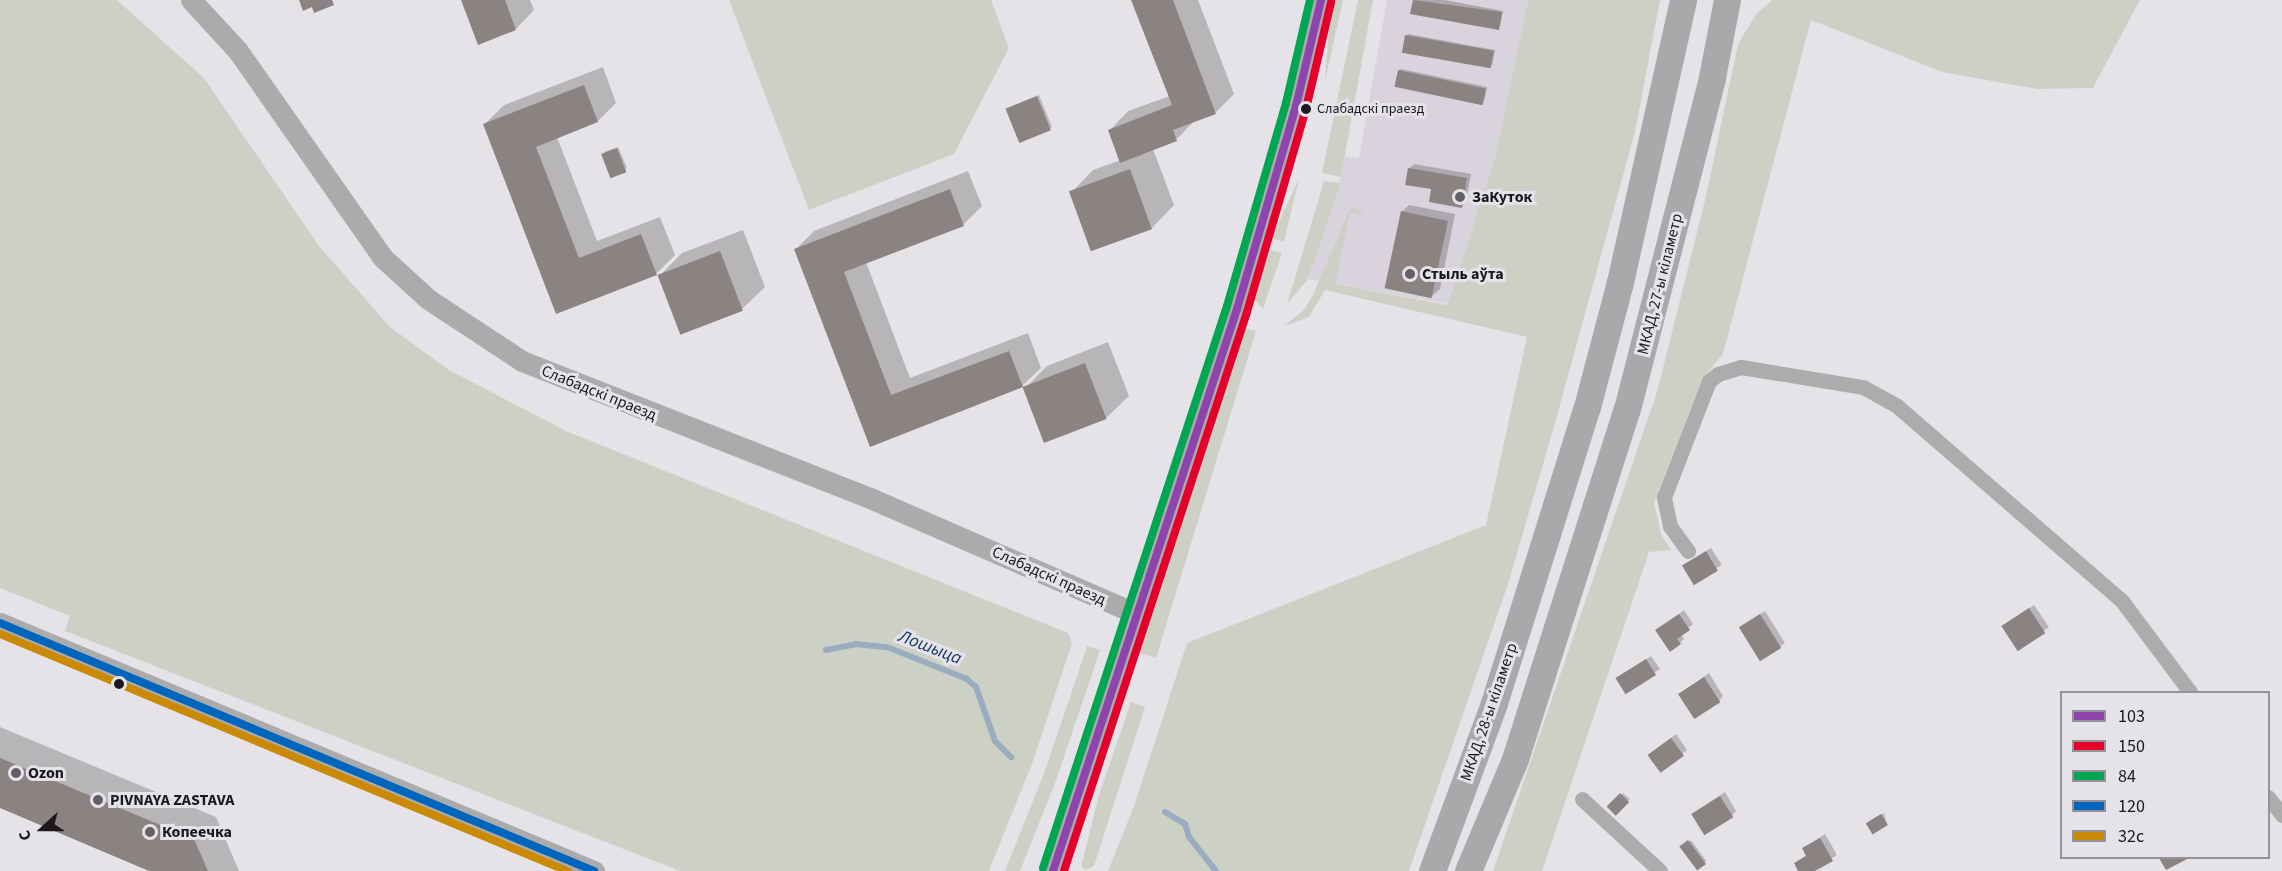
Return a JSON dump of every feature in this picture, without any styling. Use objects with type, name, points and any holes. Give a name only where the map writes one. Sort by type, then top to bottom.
[{"type":"highway","name":"МКАД, 28-ы кіламетр","points":[[1432,871],[1494,703],[1587,407],[1620,282],[1683,0]]},
{"type":"highway","name":"МКАД, 27-ы кіламетр","points":[[1468,871],[1515,759],[1579,565],[1662,276],[1712,77],[1727,0]]},
{"type":"main road","name":"Слабадскі праезд","points":[[191,0],[238,51],[381,257],[428,299],[522,361],[870,498],[1135,613]]},
{"type":"main road","points":[[1053,871],[1135,613],[1236,309],[1296,106],[1321,0]]},
{"type":"main road","points":[[0,623],[594,871]]},
{"type":"street","points":[[1688,551],[1670,526],[1664,497],[1709,381],[1718,374],[1741,367],[1863,387],[1897,406],[2122,601],[2189,691]]},
{"type":"street","points":[[1582,799],[1660,871]]},
{"type":"street","points":[[2270,800],[2282,815]]},
{"type":"shaded area","points":[[0,0],[117,0],[204,78],[319,246],[390,327],[449,370],[566,431],[1068,633],[1072,643],[1032,764],[989,871],[680,871],[65,631],[70,616],[0,588]]},
{"type":"shaded area","points":[[729,0],[991,0],[1009,48],[954,154],[809,210]]},
{"type":"shaded area","points":[[1333,0],[1343,0],[1325,81],[1330,12]]},
{"type":"shaded area","points":[[1358,0],[1373,0],[1341,177],[1322,173]]},
{"type":"shaded area","points":[[1387,0],[1528,0],[1494,162],[1447,304],[1308,279],[1338,191],[1345,157],[1359,158]]},
{"type":"shaded area","points":[[1528,0],[1660,0],[1635,132],[1555,423],[1509,581],[1409,871],[1108,871],[1134,806],[1187,643],[1486,525],[1527,337],[1325,290],[1309,317],[1284,326],[1304,310],[1313,295],[1349,211],[1355,207],[1364,215],[1350,213],[1335,284],[1447,305],[1494,162]]},
{"type":"shaded area","points":[[1772,0],[2140,0],[2093,88],[2037,89],[1942,72],[1811,20],[1723,354],[1702,380],[1654,502],[1661,534],[1671,550],[1649,552],[1542,871],[1493,871],[1657,392],[1706,196],[1738,44],[1756,14]]},
{"type":"shaded area","points":[[1299,179],[1284,242],[1271,238]]},
{"type":"shaded area","points":[[1324,181],[1340,183],[1338,191],[1308,279],[1287,304]]},
{"type":"shaded area","points":[[1266,249],[1282,253],[1263,309],[1253,298]]},
{"type":"shaded area","points":[[1238,325],[1256,331],[1156,658],[1138,653]]},
{"type":"shaded area","points":[[1087,646],[1100,650],[1057,778],[1020,871],[1005,871],[1045,771]]},
{"type":"shaded area","points":[[1131,702],[1145,707],[1094,866],[1086,870],[1081,867],[1099,795]]},
{"type":"building","points":[[299,0],[332,0],[334,5],[314,13],[312,7],[303,11]]},
{"type":"building","points":[[461,0],[505,0],[516,30],[478,45]]},
{"type":"building","points":[[1131,0],[1173,0],[1216,114],[1173,130],[1177,141],[1120,163],[1108,130],[1172,105]]},
{"type":"building","points":[[1413,0],[1502,12],[1499,30],[1410,14]]},
{"type":"building","points":[[1405,35],[1494,51],[1491,68],[1402,53]]},
{"type":"building","points":[[1398,70],[1486,89],[1482,105],[1394,87]]},
{"type":"building","points":[[584,85],[598,122],[536,147],[579,258],[641,234],[657,275],[556,314],[483,124]]},
{"type":"building","points":[[1037,96],[1051,130],[1019,143],[1005,109]]},
{"type":"building","points":[[617,148],[626,172],[610,178],[601,154]]},
{"type":"building","points":[[1408,168],[1467,178],[1462,208],[1429,202],[1431,189],[1405,185]]},
{"type":"building","points":[[1130,169],[1152,229],[1091,251],[1069,191]]},
{"type":"building","points":[[950,189],[964,226],[844,272],[891,395],[1009,351],[1023,387],[870,447],[794,249]]},
{"type":"building","points":[[1401,211],[1448,221],[1432,298],[1385,288]]},
{"type":"building","points":[[720,251],[743,311],[680,335],[657,275]]},
{"type":"building","points":[[1085,363],[1107,419],[1044,443],[1022,387]]},
{"type":"building","points":[[1706,551],[1718,571],[1694,585],[1682,565]]},
{"type":"building","points":[[2029,608],[2045,633],[2018,651],[2001,626]]},
{"type":"building","points":[[1679,614],[1690,630],[1677,639],[1681,644],[1670,652],[1655,630]]},
{"type":"building","points":[[1760,614],[1781,648],[1760,661],[1739,627]]},
{"type":"building","points":[[1646,659],[1656,675],[1626,694],[1615,678]]},
{"type":"building","points":[[1704,677],[1720,702],[1694,719],[1678,694]]},
{"type":"building","points":[[1671,738],[1684,756],[1660,773],[1648,755]]},
{"type":"building","points":[[0,758],[194,839],[208,871],[149,871],[0,808]]},
{"type":"building","points":[[1620,793],[1629,802],[1616,816],[1607,806]]},
{"type":"building","points":[[1720,796],[1733,817],[1704,835],[1691,814]]},
{"type":"building","points":[[1881,814],[1888,825],[1873,835],[1866,824]]},
{"type":"building","points":[[1820,838],[1833,861],[1815,871],[1798,871],[1794,863],[1806,856],[1802,848]]},
{"type":"building","points":[[1688,840],[1706,864],[1697,871],[1679,847]]},
{"type":"building","points":[[2160,859],[2187,859],[2166,870]]},
{"type":"waterway","name":"Лошыца","points":[[826,650],[856,644],[887,647],[967,679],[976,687],[995,741],[1011,757]]},
{"type":"waterway","name":"Лошыца","points":[[1165,812],[1185,824],[1189,837],[1216,871]]},
{"type":"transit line","name":"84","points":[[1043,868],[1227,306],[1286,103],[1310,0]]},
{"type":"transit line","name":"103","points":[[1053,871],[1237,309],[1296,106],[1321,0]]},
{"type":"transit line","name":"150","points":[[1064,871],[1247,312],[1306,109],[1331,2]]},
{"type":"transit line","name":"120","points":[[0,623],[594,871]]},
{"type":"transit line","name":"32с","points":[[0,634],[567,871]]},
{"type":"place","name":"Слабадскі праезд","points":[[1306,109]]},
{"type":"place","name":"ЗаКуток","points":[[1460,197]]},
{"type":"place","name":"Стыль аўта","points":[[1410,274]]},
{"type":"place","name":"Ozon","points":[[16,773]]},
{"type":"place","name":"PIVNAYA ZASTAVA","points":[[98,800]]},
{"type":"place","name":"Копеечка","points":[[150,832]]}]
